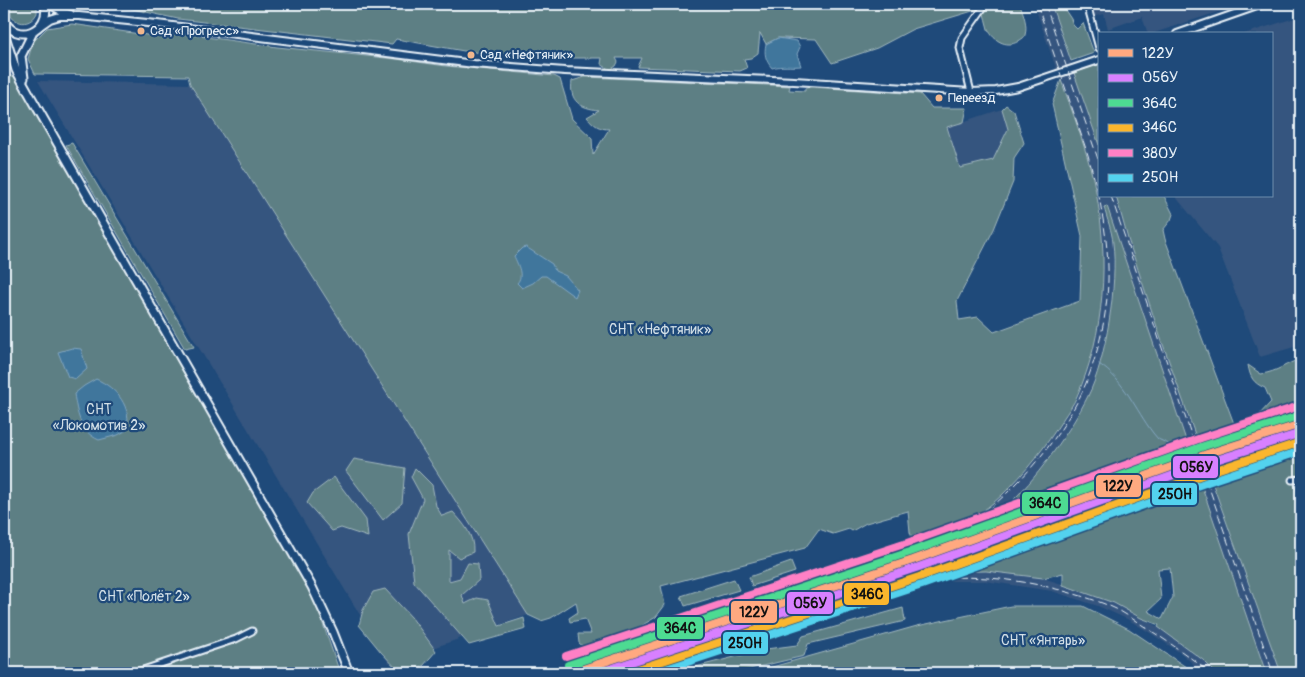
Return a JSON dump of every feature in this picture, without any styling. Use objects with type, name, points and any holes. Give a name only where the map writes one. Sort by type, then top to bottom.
[{"type":"main road","points":[[26,86],[21,56],[32,32],[45,19],[45,4]]},
{"type":"main road","points":[[4,20],[10,29],[17,32],[32,32]]},
{"type":"main road","points":[[4,33],[16,70],[312,588],[333,632],[349,673]]},
{"type":"street","points":[[49,4],[61,11],[80,16]]},
{"type":"street","points":[[971,92],[960,48],[962,38],[986,4]]},
{"type":"street","points":[[1086,4],[1098,45]]},
{"type":"street","points":[[1183,32],[1263,4]]},
{"type":"street","points":[[40,26],[60,16],[80,16],[474,64],[585,72],[794,81],[971,92],[1008,89],[1098,60]]},
{"type":"street","points":[[1292,480],[1301,479]]},
{"type":"street","points":[[134,673],[236,639],[252,631]]},
{"type":"shaded area","points":[[1034,4],[1051,4],[1098,142],[1098,198],[1117,198],[1160,336],[1202,454],[1301,418],[1301,437],[1207,469],[1281,673],[1266,673],[1197,475],[921,566],[925,574],[986,571],[1032,576],[1093,594],[1158,627],[1203,660],[1216,673],[1203,673],[1182,654],[1127,619],[1098,606],[1052,591],[985,581],[930,581],[884,587],[855,594],[713,639],[616,673],[548,673],[888,560],[965,522],[1001,496],[1024,472],[1055,432],[1077,398],[1086,374],[1097,330],[1101,295],[1103,243],[1087,159]],"holes":[[[1104,207],[1191,455],[944,547],[989,520],[1013,501],[1058,446],[1089,395],[1101,359],[1110,314],[1114,274],[1113,243]]]},
{"type":"shaded area","points":[[1090,4],[1242,4],[1157,32],[1147,32],[1142,17],[1108,29],[1104,14],[1094,17]]},
{"type":"shaded area","points":[[1301,16],[1301,345],[1260,357],[1218,248],[1177,198],[1272,198],[1272,32],[1250,32]]},
{"type":"shaded area","points":[[778,38],[797,41],[800,47],[797,54],[801,66],[772,68],[766,56],[766,44]]},
{"type":"shaded area","points":[[38,81],[190,84],[528,615],[389,663]]},
{"type":"shaded area","points":[[1002,109],[1008,128],[993,160],[960,168],[947,127]]},
{"type":"shaded area","points":[[526,247],[552,264],[555,271],[566,276],[578,290],[575,297],[546,276],[541,276],[533,283],[522,288],[517,283],[520,274],[514,256],[522,248]]},
{"type":"shaded area","points":[[72,348],[81,349],[87,369],[76,379],[68,377],[58,352]]},
{"type":"shaded area","points":[[96,379],[104,383],[121,399],[125,406],[128,422],[127,430],[118,435],[99,440],[88,432],[80,421],[74,394]]},
{"type":"green space","points":[[10,4],[37,4],[37,13],[28,22],[17,21],[11,15]]},
{"type":"green space","points":[[81,4],[981,4],[976,10],[913,29],[877,48],[832,63],[816,39],[778,38],[766,44],[760,33],[758,53],[751,58],[744,59],[747,68],[740,71],[638,67],[642,58],[616,58],[618,62],[616,66],[610,70],[601,64],[602,58],[538,58],[464,51],[396,39],[392,44],[178,19],[128,8]]},
{"type":"green space","points":[[987,4],[1020,4],[1026,23],[1024,37],[1011,44],[998,41],[988,29],[983,10]]},
{"type":"green space","points":[[1051,4],[1061,4],[1077,29],[1083,23],[1094,53],[1071,61]]},
{"type":"green space","name":"СНТ «Нефтяник»","points":[[72,24],[167,38],[171,32],[277,47],[554,76],[560,79],[572,119],[592,138],[593,155],[609,129],[597,126],[587,117],[599,110],[581,105],[572,94],[572,81],[585,77],[790,86],[789,90],[805,91],[805,88],[812,87],[920,94],[932,108],[967,108],[964,122],[947,127],[960,168],[993,160],[1008,129],[1002,109],[1006,105],[1014,111],[1024,143],[1014,158],[1013,182],[994,229],[957,301],[959,320],[978,317],[994,332],[1080,301],[1082,236],[1052,104],[1061,80],[1093,177],[1100,217],[1103,269],[1102,296],[1094,347],[1086,372],[1073,405],[1035,459],[1002,495],[964,524],[923,542],[915,548],[910,532],[908,511],[866,523],[852,531],[849,529],[833,534],[819,529],[805,548],[661,586],[665,605],[656,617],[636,629],[585,648],[579,643],[578,634],[591,634],[585,619],[570,622],[569,618],[578,612],[576,602],[551,618],[541,621],[528,615],[190,84],[188,76],[35,74],[28,59],[33,42],[47,28]]},
{"type":"green space","points":[[1098,64],[1098,142],[1074,73]]},
{"type":"green space","name":"СНТ «Локомотив 2»","points":[[4,76],[15,76],[315,601],[340,673],[4,673]]},
{"type":"green space","points":[[72,143],[194,347],[185,349],[66,145]]},
{"type":"green space","points":[[1117,198],[1165,198],[1173,214],[1163,230],[1165,239],[1236,429],[1246,428],[1247,437],[1202,454],[1128,239]]},
{"type":"green space","points":[[1107,206],[1191,455],[941,548],[988,521],[1005,508],[1034,478],[1073,423],[1088,396],[1100,363],[1112,299],[1114,259],[1112,234],[1104,207]]},
{"type":"green space","points":[[1301,359],[1301,408],[1283,419],[1257,429],[1255,423],[1257,417],[1271,402],[1265,388],[1253,379],[1248,365],[1261,374]]},
{"type":"green space","points":[[1301,437],[1301,476],[1291,477],[1301,502],[1301,673],[1281,673],[1207,468]]},
{"type":"green space","points":[[354,459],[405,468],[402,503],[383,520],[346,471]]},
{"type":"green space","points":[[415,468],[432,485],[436,506],[442,516],[453,512],[464,525],[472,540],[473,552],[459,558],[449,550],[449,581],[460,578],[468,563],[478,564],[479,580],[462,595],[465,604],[477,598],[488,600],[499,626],[524,618],[526,629],[469,645],[414,582],[409,534],[423,499],[411,477]]},
{"type":"green space","points":[[1198,475],[1266,673],[1216,673],[1203,660],[1158,627],[1159,625],[1141,618],[1114,603],[1063,585],[1063,573],[1043,578],[986,571],[925,574],[921,566]],"holes":[[[1170,568],[1173,597],[1162,619],[1148,611],[1161,599],[1158,569]]]},
{"type":"green space","points":[[334,477],[366,520],[368,537],[341,528],[332,531],[307,503],[313,493]]},
{"type":"green space","points":[[791,562],[795,572],[752,586],[749,577]]},
{"type":"green space","points":[[734,579],[739,590],[685,606],[681,596]]},
{"type":"green space","points":[[919,583],[922,590],[809,621],[804,614],[901,585]]},
{"type":"green space","points":[[385,589],[412,618],[436,651],[423,666],[406,671],[398,670],[359,625],[363,610],[373,592]]},
{"type":"green space","name":"СНТ «Янтарь»","points":[[1011,606],[1083,606],[1129,629],[1195,673],[751,673],[917,626]]},
{"type":"green space","points":[[903,608],[905,621],[808,644],[804,656],[733,673],[676,673],[766,649],[797,645],[803,636]]},
{"type":"waterway","points":[[1099,364],[1123,387],[1158,439],[1173,446]]},
{"type":"railway","points":[[1037,4],[1088,155],[1098,192]]},
{"type":"railway","points":[[1045,4],[1098,159]]},
{"type":"railway","points":[[598,660],[890,562],[966,526],[1003,496],[1037,461],[1066,422],[1086,383],[1095,358],[1102,333],[1108,281],[1107,249],[1099,198]]},
{"type":"railway","points":[[1112,198],[1273,673]]},
{"type":"railway","points":[[599,673],[831,599],[904,582],[941,578],[1019,581],[1060,590],[1108,605],[1158,635],[1210,673]]},
{"type":"transit line","name":"380У","points":[[566,656],[907,543],[1201,438],[1296,407]]},
{"type":"transit line","name":"364С","points":[[568,665],[910,552],[1204,446],[1298,416]]},
{"type":"transit line","name":"122У","points":[[571,673],[913,560],[1207,454],[1301,424]]},
{"type":"transit line","name":"056У","points":[[598,673],[916,568],[1210,462],[1301,433]]},
{"type":"transit line","name":"346С","points":[[626,673],[919,577],[1213,471],[1301,442]]},
{"type":"transit line","name":"250Н","points":[[654,673],[922,585],[1216,479],[1301,451]]},
{"type":"place","name":"Сад «Прогресс»","points":[[141,31]]},
{"type":"place","name":"Сад «Нефтяник»","points":[[471,55]]},
{"type":"place","name":"Переезд","points":[[939,98]]},
{"type":"park label","name":"СНТ «Полёт 2»","points":[[144,596]]}]
